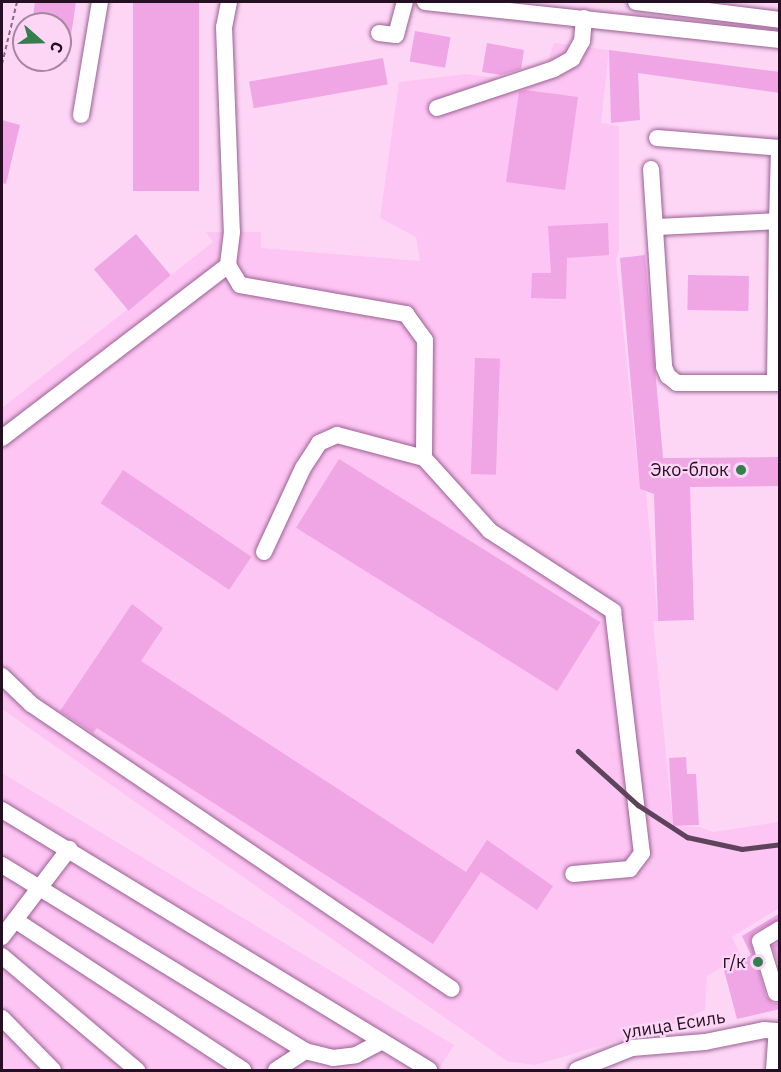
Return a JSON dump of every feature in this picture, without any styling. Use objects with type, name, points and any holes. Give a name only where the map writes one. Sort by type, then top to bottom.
[{"type":"street","points":[[81,115],[100,2]]},
{"type":"street","points":[[229,2],[224,27],[232,232],[228,266],[240,285],[406,314],[425,340],[424,458]]},
{"type":"street","points":[[379,33],[396,35],[405,2]]},
{"type":"street","points":[[425,2],[780,40]]},
{"type":"street","points":[[636,2],[780,20]]},
{"type":"street","points":[[437,108],[554,69],[572,59],[582,42],[584,18]]},
{"type":"street","points":[[651,169],[663,367],[668,376],[677,383],[777,383],[779,148],[657,138]]},
{"type":"street","points":[[655,227],[777,221]]},
{"type":"street","points":[[2,438],[228,266]]},
{"type":"street","points":[[264,552],[303,468],[319,443],[337,435],[424,458],[490,531],[613,611],[642,853],[630,869],[573,874]]},
{"type":"street","points":[[2,676],[31,704],[452,989]]},
{"type":"street","points":[[2,810],[429,1071]]},
{"type":"street","points":[[2,937],[41,889],[69,849]]},
{"type":"street","points":[[2,865],[305,1051],[333,1058],[356,1055],[380,1042]]},
{"type":"street","points":[[15,920],[243,1071]]},
{"type":"street","points":[[778,995],[760,941],[780,928]]},
{"type":"street","points":[[2,956],[138,1071]]},
{"type":"street","points":[[2,1018],[53,1071]]},
{"type":"street","points":[[774,1071],[778,1031]]},
{"type":"street","name":"улица Есиль","points":[[577,1071],[632,1048],[778,1031]]},
{"type":"street","points":[[276,1071],[305,1051]]},
{"type":"path","points":[[2,64],[17,2]]},
{"type":"shaded area","points":[[554,43],[609,50],[601,123],[619,126],[619,250],[616,261],[640,489],[646,492],[658,621],[653,621],[673,826],[699,827],[713,832],[779,822],[779,908],[732,937],[741,956],[707,976],[705,1010],[674,1024],[535,1065],[507,1061],[2,709],[2,408],[213,242],[206,232],[261,232],[261,248],[420,261],[416,237],[380,218],[399,82],[466,74],[510,80],[547,64]]},
{"type":"shaded area","points":[[2,773],[454,1045],[438,1070],[2,1070]]},
{"type":"building","points":[[35,2],[76,2],[72,29],[72,12],[34,12]]},
{"type":"building","points":[[133,2],[199,2],[199,191],[133,191]]},
{"type":"building","points":[[415,31],[450,37],[445,68],[410,62]]},
{"type":"building","points":[[487,43],[524,50],[521,69],[501,75],[482,72]]},
{"type":"building","points":[[609,50],[780,72],[780,93],[638,73],[640,120],[611,123]]},
{"type":"building","points":[[383,58],[388,85],[254,108],[249,82]]},
{"type":"building","points":[[525,90],[578,97],[565,190],[506,182],[519,92]]},
{"type":"building","points":[[2,120],[20,125],[6,184],[2,183]]},
{"type":"building","points":[[608,223],[609,255],[567,258],[566,299],[531,298],[532,273],[551,273],[548,226]]},
{"type":"building","points":[[136,234],[171,275],[129,311],[94,269]]},
{"type":"building","points":[[645,255],[663,458],[780,457],[780,486],[690,487],[694,620],[658,621],[654,494],[640,489],[620,258]]},
{"type":"building","points":[[688,275],[749,276],[748,311],[687,310]]},
{"type":"building","points":[[475,358],[500,359],[496,475],[471,474]]},
{"type":"building","points":[[339,459],[600,622],[557,691],[296,528]]},
{"type":"building","points":[[123,470],[252,557],[229,590],[101,503]]},
{"type":"building","points":[[132,604],[163,628],[141,661],[466,872],[487,840],[553,886],[537,910],[481,872],[433,944],[97,728],[93,733],[60,711]]},
{"type":"building","points":[[686,757],[687,774],[696,774],[699,825],[673,826],[669,758]]},
{"type":"building","points":[[780,913],[780,919],[755,932],[750,940],[766,996],[773,1003],[780,1003],[780,1009],[737,1019],[724,970],[751,955],[742,936]]},
{"type":"building","points":[[780,942],[780,969],[772,946]]},
{"type":"railway","points":[[578,751],[638,805],[687,837],[742,849],[780,844]]},
{"type":"place","name":"Эко-блок","points":[[741,470]]},
{"type":"place","name":"г/к","points":[[758,962]]}]
